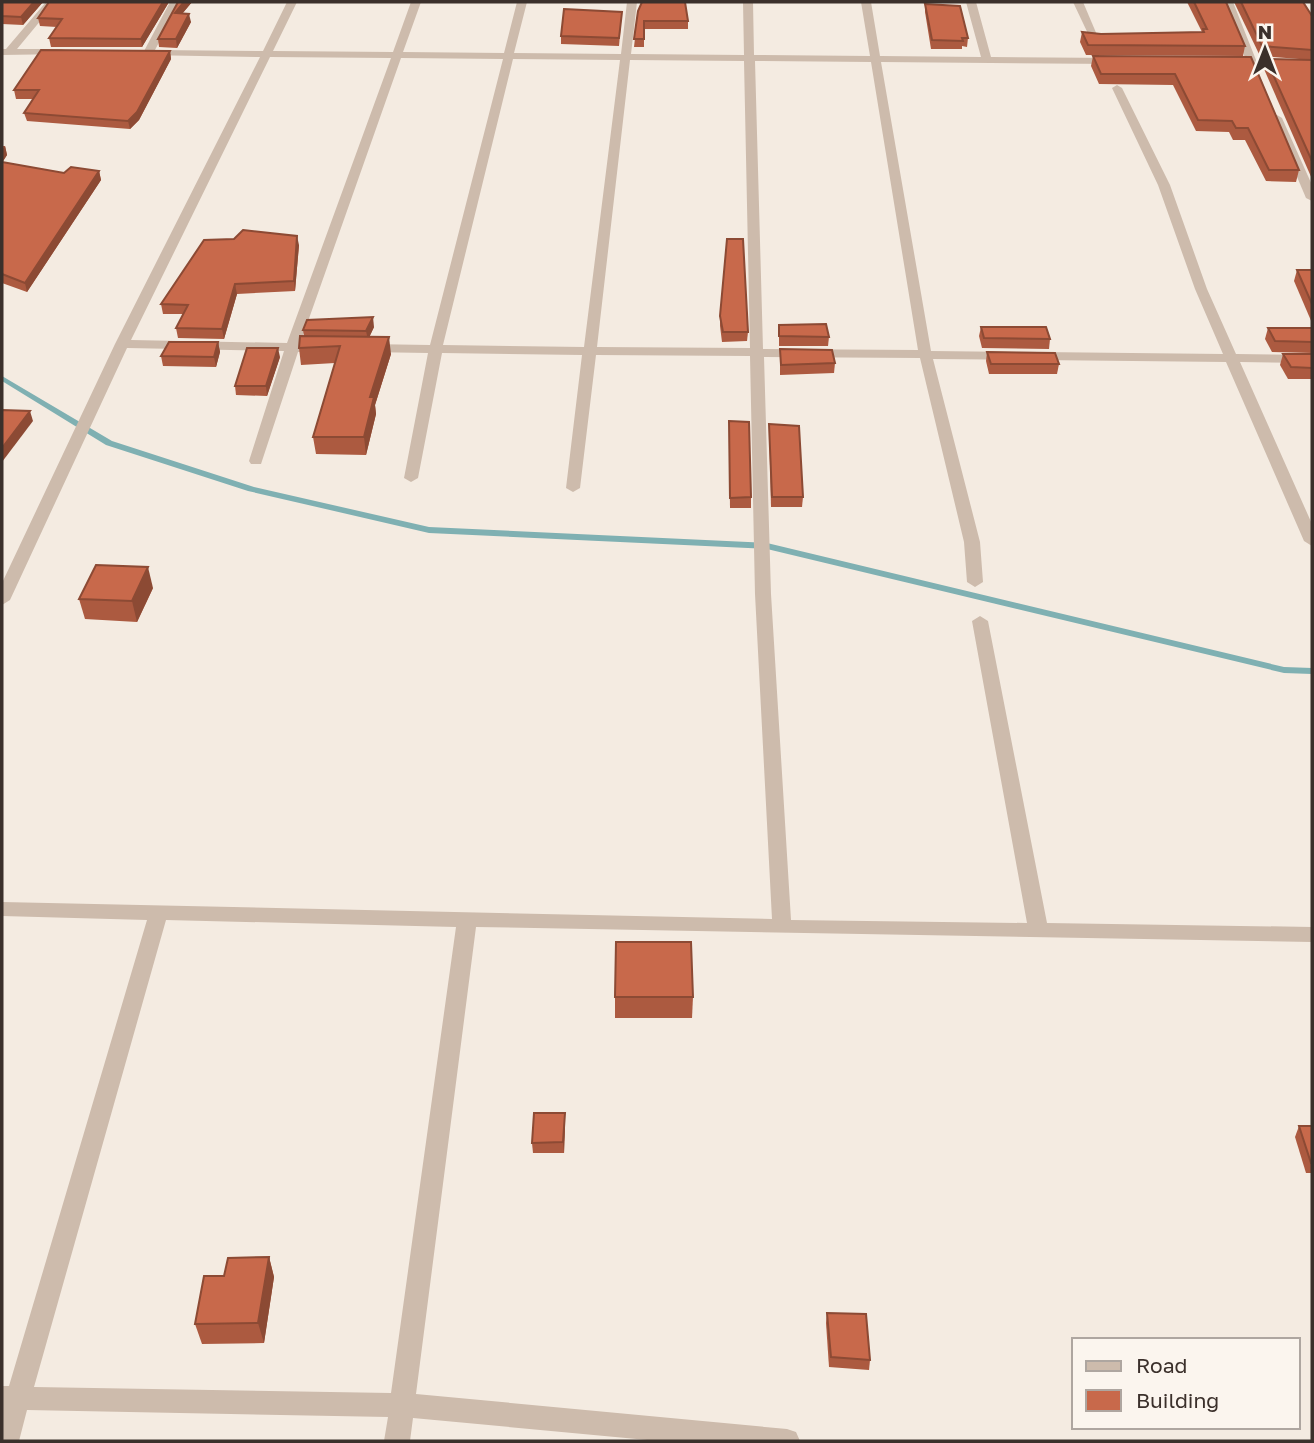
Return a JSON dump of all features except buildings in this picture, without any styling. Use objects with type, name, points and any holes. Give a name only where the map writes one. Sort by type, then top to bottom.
[{"type":"street","points":[[5,52],[51,2]]},
{"type":"street","points":[[148,53],[176,2]]},
{"type":"street","points":[[2,600],[122,344],[292,2]]},
{"type":"street","points":[[256,461],[292,348],[416,2]]},
{"type":"street","points":[[411,478],[436,348],[522,2]]},
{"type":"street","points":[[573,488],[632,2]]},
{"type":"street","points":[[748,2],[763,594],[782,927]]},
{"type":"street","points":[[866,2],[878,59],[925,352],[972,542],[975,582]]},
{"type":"street","points":[[971,2],[987,60]]},
{"type":"street","points":[[1078,2],[1097,40]]},
{"type":"street","points":[[1228,2],[1262,87]]},
{"type":"street","points":[[5,52],[78,52]]},
{"type":"street","points":[[134,53],[1130,61]]},
{"type":"street","points":[[1211,62],[1312,65]]},
{"type":"street","points":[[1117,88],[1164,185],[1201,289],[1312,541]]},
{"type":"street","points":[[1273,111],[1312,198]]},
{"type":"street","points":[[122,344],[331,348]]},
{"type":"street","points":[[357,348],[755,353],[925,352],[1312,359]]},
{"type":"street","points":[[980,621],[1038,929]]},
{"type":"street","points":[[2,909],[782,927],[1312,934]]},
{"type":"street","points":[[6,1441],[10,1398],[159,912]]},
{"type":"street","points":[[397,1441],[467,918]]},
{"type":"street","points":[[10,1398],[402,1405],[786,1441]]},
{"type":"waterway","points":[[2,378],[109,443],[251,489],[429,530],[767,546],[1284,670],[1312,671]]}]
